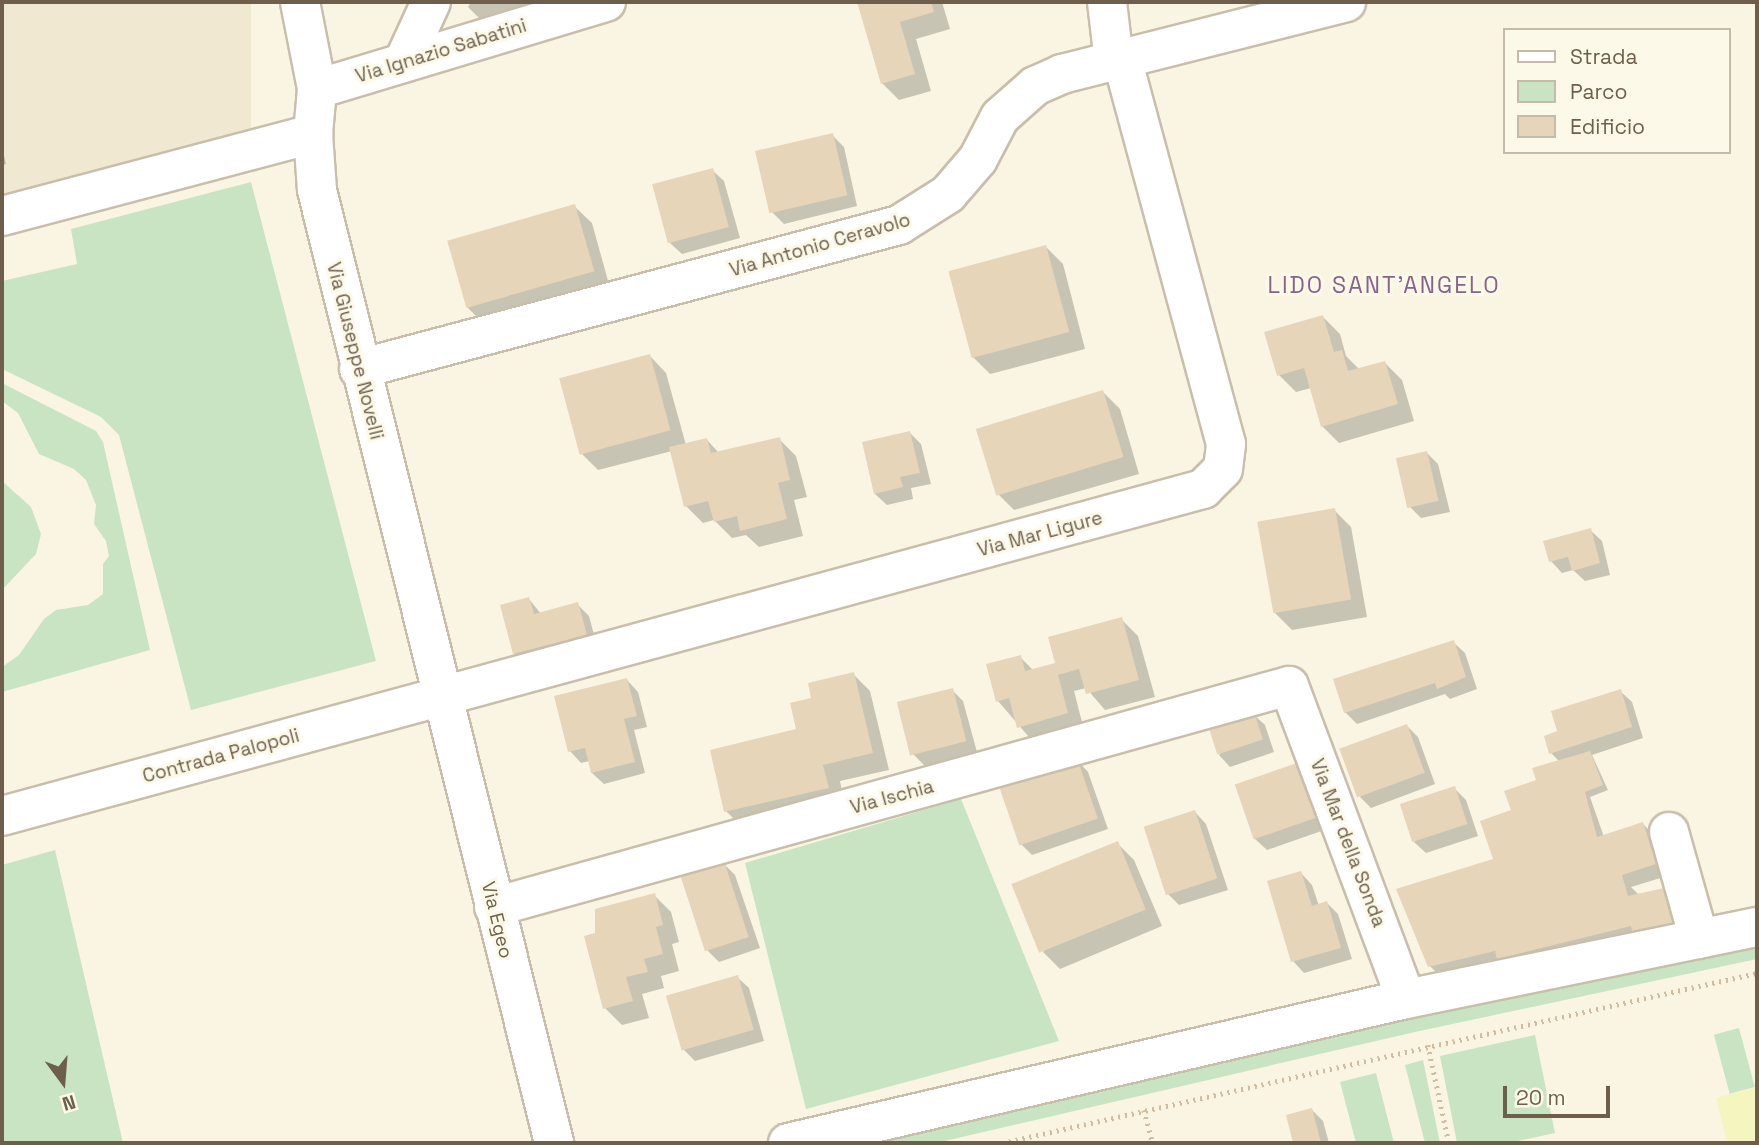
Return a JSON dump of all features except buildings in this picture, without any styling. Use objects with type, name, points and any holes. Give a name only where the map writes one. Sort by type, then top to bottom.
[{"type":"street","name":"Via Giuseppe Novelli","points":[[300,2],[317,89],[313,134],[317,190],[441,697]]},
{"type":"street","points":[[403,63],[431,2]]},
{"type":"street","name":"Via Ignazio Sabatini","points":[[317,89],[606,2]]},
{"type":"street","name":"Via Mar Ligure","points":[[441,697],[1203,489],[1223,469],[1226,444],[1119,61],[1107,2]]},
{"type":"street","name":"Via Antonio Ceravolo","points":[[359,369],[899,225],[948,194],[978,159],[1000,117],[1035,86],[1062,74],[1346,2]]},
{"type":"street","points":[[2,216],[313,134]]},
{"type":"street","name":"Via Ischia","points":[[494,907],[1289,686]]},
{"type":"street","name":"Via Mar della Sonda","points":[[1289,686],[1406,999]]},
{"type":"street","name":"Contrada Palopoli","points":[[2,816],[441,697]]},
{"type":"street","name":"Via Egeo","points":[[441,697],[554,1143]]},
{"type":"street","points":[[1669,832],[1699,939]]},
{"type":"street","points":[[788,1143],[1406,999],[1757,927]]},
{"type":"path","points":[[1002,1143],[1757,973]]},
{"type":"path","points":[[1428,1045],[1449,1143]]},
{"type":"path","points":[[1144,1110],[1153,1143]]},
{"type":"shaded area","points":[[2,2],[251,2],[251,150],[2,216]]},
{"type":"green space","points":[[251,182],[376,661],[191,710],[119,435],[101,417],[2,369],[2,281],[77,264],[71,229]]},
{"type":"green space","points":[[2,383],[96,431],[103,442],[150,650],[2,692],[2,667],[19,655],[44,619],[56,610],[88,605],[103,594],[103,564],[109,556],[106,541],[94,524],[96,505],[86,480],[74,469],[39,454],[18,413],[2,401]]},
{"type":"green space","points":[[2,481],[31,507],[41,534],[36,554],[2,590]]},
{"type":"green space","points":[[961,799],[1059,1041],[806,1109],[745,863]]},
{"type":"green space","points":[[55,850],[123,1143],[2,1143],[2,865]]},
{"type":"green space","points":[[1757,941],[1757,959],[1415,1032],[936,1143],[845,1143],[1320,1034]]},
{"type":"green space","points":[[1739,1028],[1755,1087],[1730,1094],[1714,1035]]},
{"type":"green space","points":[[1535,1035],[1555,1133],[1509,1143],[1457,1143],[1440,1056]]},
{"type":"green space","points":[[1423,1060],[1440,1143],[1425,1143],[1405,1065]]},
{"type":"green space","points":[[1376,1073],[1394,1143],[1356,1143],[1340,1082]]},
{"type":"sand","points":[[1757,1087],[1757,1143],[1727,1143],[1716,1098]]},
{"type":"district","name":"LIDO SANT'ANGELO","points":[[1384,285]]}]
